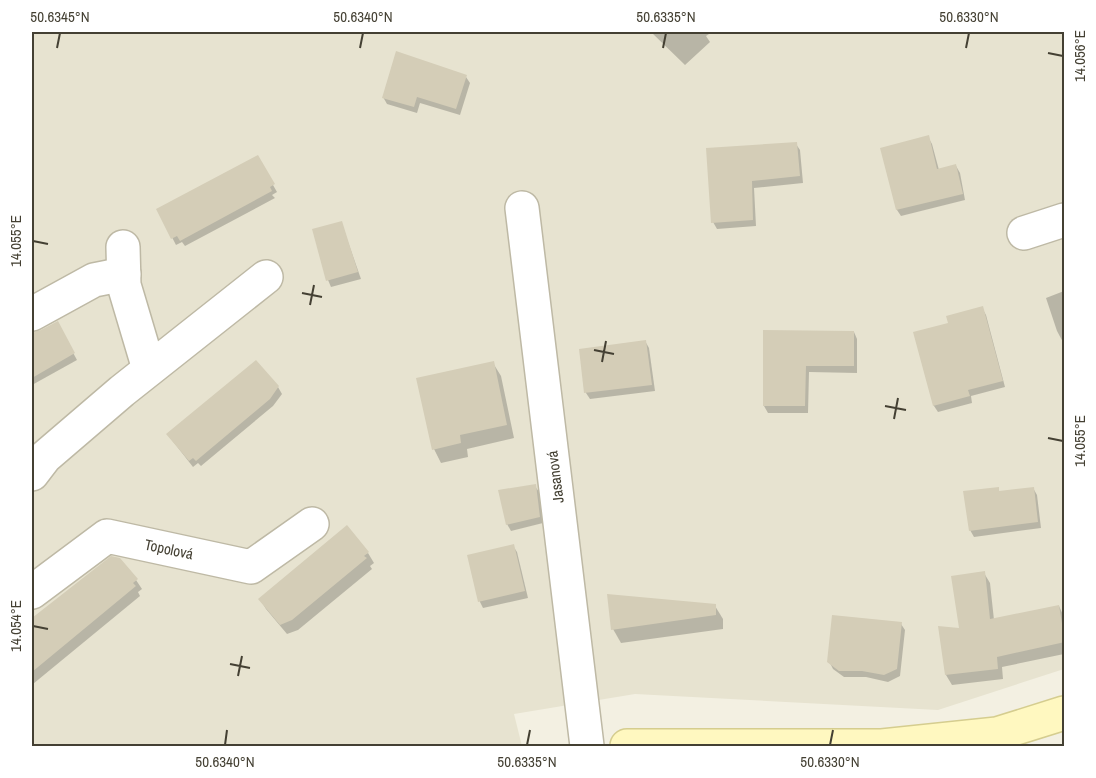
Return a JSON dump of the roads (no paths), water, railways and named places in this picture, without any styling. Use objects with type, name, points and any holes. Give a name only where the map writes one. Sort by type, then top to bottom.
[{"type":"main road","points":[[627,747],[882,746],[997,734],[1065,713]]},
{"type":"street","name":"Jasanová","points":[[522,208],[587,747]]},
{"type":"street","points":[[1024,233],[1065,220]]},
{"type":"street","points":[[32,314],[94,280],[123,261],[124,285],[149,369]]},
{"type":"street","points":[[32,474],[45,457],[149,369],[266,277]]},
{"type":"street","name":"Topolová","points":[[32,592],[107,536],[251,567],[312,524]]}]
